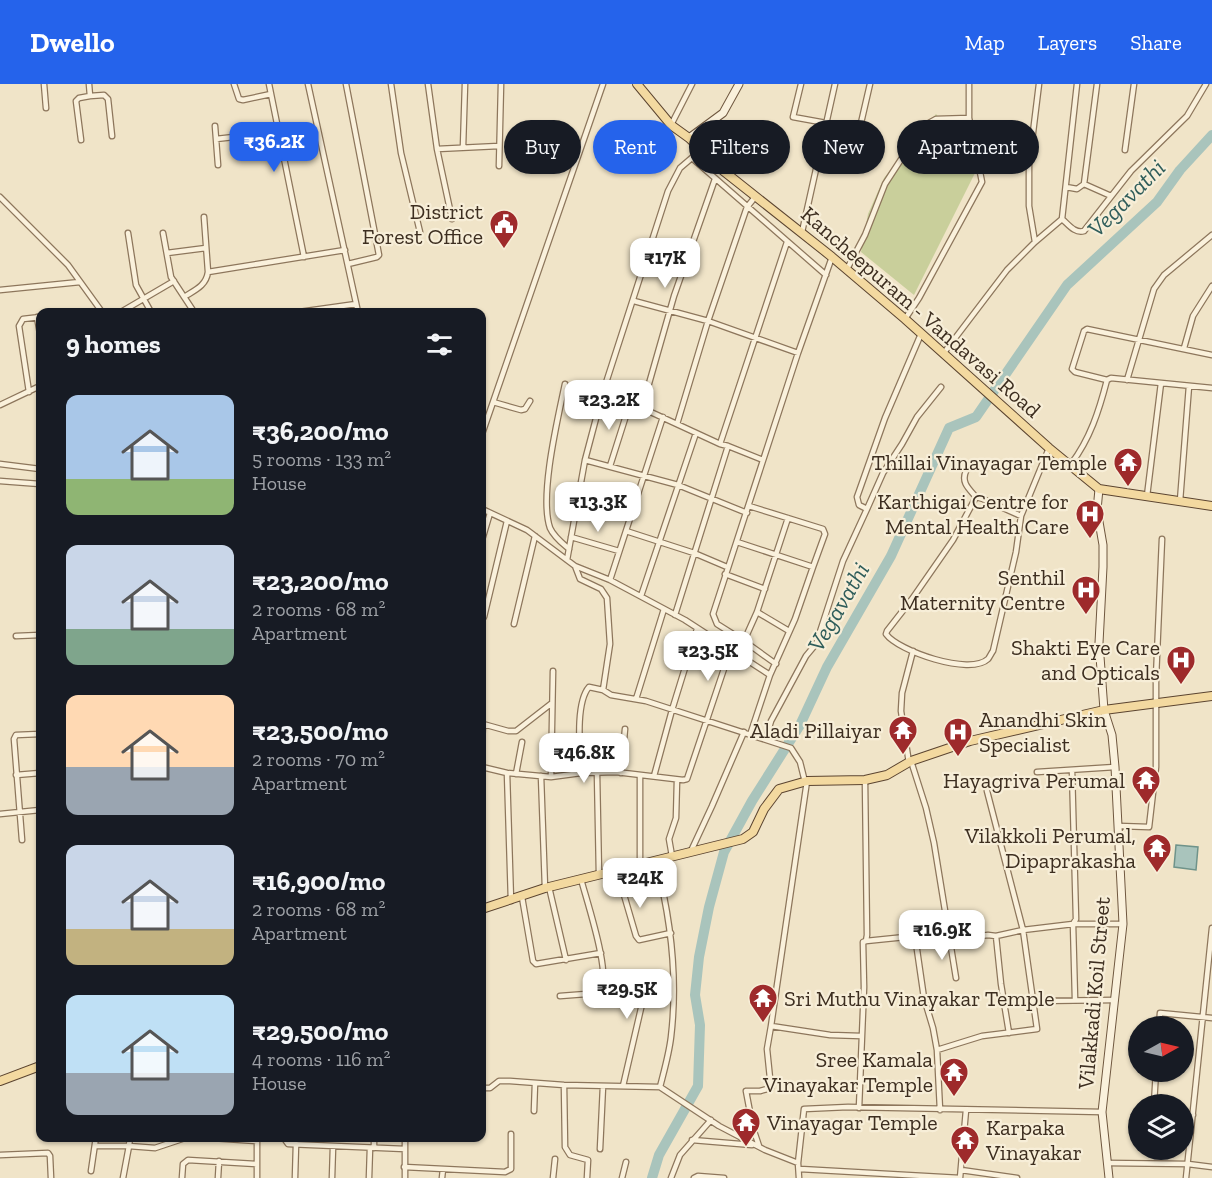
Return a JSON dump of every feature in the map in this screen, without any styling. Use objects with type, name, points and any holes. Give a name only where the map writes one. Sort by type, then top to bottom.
[{"type":"main road","name":"Kancheepuram - Vandavasi Road","points":[[637,84],[645,88],[668,120]]},
{"type":"main road","name":"Kancheepuram - Vandavasi Road","points":[[677,129],[689,138]]},
{"type":"main road","name":"Kancheepuram - Vandavasi Road","points":[[727,174],[847,269],[1099,489]]},
{"type":"main road","points":[[1099,489],[1212,506]]},
{"type":"main road","points":[[486,908],[547,887],[690,854],[743,839],[753,832],[764,809],[778,789],[806,782],[865,780],[887,776],[910,762],[970,741],[1104,710],[1212,696]]},
{"type":"main road","points":[[0,1081],[36,1068]]},
{"type":"street","points":[[44,84],[46,108]]},
{"type":"street","points":[[89,84],[90,96]]},
{"type":"street","points":[[234,84],[239,99],[271,94]]},
{"type":"street","points":[[269,84],[304,257]]},
{"type":"street","points":[[308,84],[357,308]]},
{"type":"street","points":[[346,84],[379,255],[348,264]]},
{"type":"street","points":[[391,84],[401,153],[420,232]]},
{"type":"street","points":[[428,84],[437,149],[452,219]]},
{"type":"street","points":[[463,147],[465,84]]},
{"type":"street","points":[[499,166],[501,84]]},
{"type":"street","points":[[486,422],[603,84]]},
{"type":"street","points":[[674,120],[692,84]]},
{"type":"street","points":[[713,120],[723,113],[739,84]]},
{"type":"street","points":[[801,84],[793,117],[810,120]]},
{"type":"street","points":[[827,120],[835,84]]},
{"type":"street","points":[[862,120],[870,84]]},
{"type":"street","points":[[905,319],[919,298],[982,182],[969,118],[969,84]]},
{"type":"street","points":[[1035,242],[1029,206],[1029,165],[1039,84]]},
{"type":"street","points":[[943,354],[1007,270],[1062,219],[1077,84]]},
{"type":"street","points":[[1066,187],[1077,189],[1084,184],[1097,84]]},
{"type":"street","points":[[1125,150],[1134,84]]},
{"type":"street","points":[[1062,219],[1074,229],[1084,231],[1131,171],[1187,116],[1206,84]]},
{"type":"street","points":[[81,140],[76,101],[79,98],[90,96],[104,95],[108,99],[112,136]]},
{"type":"street","points":[[847,269],[865,235],[885,184],[913,141],[927,124],[936,119],[969,118]]},
{"type":"street","points":[[215,126],[218,165]]},
{"type":"street","points":[[216,140],[278,132]]},
{"type":"street","points":[[437,149],[499,146]]},
{"type":"street","points":[[567,560],[585,460],[603,392],[668,191],[680,168],[689,160]]},
{"type":"street","points":[[710,174],[826,274]]},
{"type":"street","points":[[802,232],[815,174]]},
{"type":"street","points":[[642,408],[670,311],[715,179]]},
{"type":"street","points":[[1084,184],[1111,196]]},
{"type":"street","points":[[676,424],[747,207],[756,196]]},
{"type":"street","points":[[0,197],[68,265],[99,308]]},
{"type":"street","points":[[184,297],[207,280],[204,217]]},
{"type":"street","points":[[128,233],[134,278],[148,308]]},
{"type":"street","points":[[163,233],[174,281],[191,308]]},
{"type":"street","points":[[1127,380],[1154,289],[1164,275],[1212,235]]},
{"type":"street","points":[[720,444],[754,337],[788,242]]},
{"type":"street","points":[[167,253],[206,248]]},
{"type":"street","points":[[208,272],[345,250]]},
{"type":"street","points":[[776,664],[717,624],[713,620],[713,614],[798,352],[832,257]]},
{"type":"street","points":[[127,308],[174,281]]},
{"type":"street","points":[[0,290],[80,282]]},
{"type":"street","points":[[1184,348],[1193,315],[1212,286]]},
{"type":"street","points":[[634,301],[708,321],[798,352]]},
{"type":"street","points":[[328,308],[356,304]]},
{"type":"street","points":[[29,392],[19,327],[23,319],[36,317]]},
{"type":"street","points":[[1212,355],[1087,329],[1084,331],[1072,369],[1075,372],[1107,380],[1111,378],[1212,388]]},
{"type":"street","points":[[867,509],[857,503],[857,497],[885,418],[921,334]]},
{"type":"street","points":[[1071,464],[1083,449],[1090,433],[1107,380]]},
{"type":"street","points":[[1147,496],[1161,383]]},
{"type":"street","points":[[565,384],[554,440],[547,503],[550,528],[568,549]]},
{"type":"street","points":[[581,385],[630,403],[720,444],[763,460]]},
{"type":"street","points":[[1180,501],[1189,386]]},
{"type":"street","points":[[768,739],[771,722],[806,656],[816,644],[843,561],[883,473],[917,417],[941,387]]},
{"type":"street","points":[[0,405],[36,388]]},
{"type":"street","points":[[493,402],[525,410],[530,400]]},
{"type":"street","points":[[610,466],[630,403]]},
{"type":"street","points":[[610,580],[663,417]]},
{"type":"street","points":[[641,596],[696,433]]},
{"type":"street","points":[[675,615],[728,446]]},
{"type":"street","points":[[976,497],[953,540],[886,634],[891,641],[936,660],[964,665],[982,662],[988,659],[993,651],[1016,552],[1021,516],[1049,447]]},
{"type":"street","points":[[585,460],[678,485],[747,513]]},
{"type":"street","points":[[0,464],[36,468]]},
{"type":"street","points":[[966,471],[963,477],[964,483],[976,497],[1021,516]]},
{"type":"street","points":[[0,481],[36,484]]},
{"type":"street","name":"Vilakkadi Koil Street","points":[[1099,489],[1097,510],[1103,545],[1099,643],[1104,710],[1112,735],[1115,766],[1123,924],[1102,1112],[1109,1178]]},
{"type":"street","points":[[749,506],[825,531],[789,631],[770,675],[750,735]]},
{"type":"street","points":[[486,511],[535,536],[575,566],[610,580],[675,615],[770,675]]},
{"type":"street","points":[[486,526],[490,513]]},
{"type":"street","points":[[744,641],[778,554],[788,519]]},
{"type":"street","points":[[486,609],[507,521]]},
{"type":"street","points":[[626,531],[727,567]]},
{"type":"street","points":[[514,624],[535,536]]},
{"type":"street","points":[[571,537],[619,551]]},
{"type":"street","points":[[1119,826],[1149,827],[1156,767],[1156,678],[1162,539]]},
{"type":"street","points":[[737,542],[813,567]]},
{"type":"street","points":[[575,566],[580,579],[601,589],[607,598],[610,644],[603,690]]},
{"type":"street","points":[[725,574],[765,588]]},
{"type":"street","points":[[636,699],[664,609]]},
{"type":"street","points":[[757,612],[789,631]]},
{"type":"street","points":[[654,776],[697,629]]},
{"type":"street","points":[[16,636],[36,635]]},
{"type":"street","points":[[486,768],[507,773],[551,777],[581,773],[621,773],[683,780],[689,776],[730,651]]},
{"type":"street","points":[[914,651],[902,693],[901,711],[910,762],[926,808],[934,843],[944,893],[956,978]]},
{"type":"street","points":[[551,777],[553,671]]},
{"type":"street","points":[[581,773],[580,716],[589,687],[768,739],[791,748],[800,762],[806,782],[767,1049],[771,1088],[746,1092],[757,1146]]},
{"type":"street","points":[[486,724],[516,731],[552,703]]},
{"type":"street","points":[[621,773],[625,729]]},
{"type":"street","points":[[690,854],[744,732]]},
{"type":"street","points":[[22,840],[14,736],[36,734]]},
{"type":"street","points":[[516,774],[522,742]]},
{"type":"street","points":[[1037,772],[1115,766]]},
{"type":"street","points":[[1072,770],[1076,919],[1073,924],[1075,999]]},
{"type":"street","points":[[16,775],[36,773]]},
{"type":"street","points":[[507,773],[511,901]]},
{"type":"street","points":[[597,773],[598,875]]},
{"type":"street","points":[[640,775],[640,866]]},
{"type":"street","points":[[542,776],[547,887],[566,960]]},
{"type":"street","points":[[672,858],[669,839],[676,818],[677,780]]},
{"type":"street","points":[[859,1108],[863,942],[866,941],[865,780]]},
{"type":"street","points":[[937,1050],[982,1036],[1037,1029],[1023,930],[987,791]]},
{"type":"street","points":[[0,814],[36,810]]},
{"type":"street","points":[[656,862],[671,933],[674,964],[671,1037],[660,1087]]},
{"type":"street","points":[[617,871],[639,940],[671,933]]},
{"type":"street","points":[[560,996],[602,992],[605,979],[601,954],[581,879]]},
{"type":"street","points":[[522,897],[534,961],[539,964],[601,954]]},
{"type":"street","points":[[917,944],[988,934],[996,936],[1073,924],[1123,924]]},
{"type":"street","points":[[1194,1104],[1212,928]]},
{"type":"street","points":[[866,941],[915,936],[924,998],[937,1050],[940,1110]]},
{"type":"street","points":[[996,936],[1009,1033]]},
{"type":"street","points":[[623,1086],[642,1004],[649,1000],[673,998]]},
{"type":"street","points":[[1034,1000],[1115,1000]]},
{"type":"street","points":[[1160,1016],[1160,1012],[1212,1018]]},
{"type":"street","points":[[771,1026],[820,1034],[861,1036]]},
{"type":"street","points":[[486,1088],[490,1088],[499,1081],[660,1087],[757,1146],[798,1163]]},
{"type":"street","points":[[534,1111],[535,1083]]},
{"type":"street","points":[[564,1085],[565,1147],[570,1155],[588,1160],[587,1178]]},
{"type":"street","points":[[600,1149],[603,1086]]},
{"type":"street","points":[[799,1178],[798,1163],[804,1109],[1102,1112]]},
{"type":"street","points":[[800,1169],[960,1178],[966,1110]]},
{"type":"street","points":[[671,1178],[680,1155],[711,1120]]},
{"type":"street","points":[[404,1167],[505,1172],[511,1168],[511,1134]]},
{"type":"street","points":[[692,1140],[757,1146]]},
{"type":"street","points":[[91,1171],[95,1142]]},
{"type":"street","points":[[123,1178],[129,1142]]},
{"type":"street","points":[[95,1146],[129,1146],[149,1149],[173,1142]]},
{"type":"street","points":[[257,1178],[258,1142]]},
{"type":"street","points":[[287,1142],[288,1144],[333,1147],[405,1149]]},
{"type":"street","points":[[369,1178],[373,1142]]},
{"type":"street","points":[[405,1142],[405,1178]]},
{"type":"street","points":[[295,1178],[296,1144]]},
{"type":"street","points":[[332,1178],[333,1147]]},
{"type":"street","points":[[0,1155],[48,1153],[51,1178]]},
{"type":"street","points":[[182,1178],[182,1167],[185,1162],[192,1160],[257,1164]]},
{"type":"street","points":[[553,1178],[555,1160]]},
{"type":"street","points":[[1186,1178],[1188,1160]]},
{"type":"street","points":[[218,1178],[219,1161]]},
{"type":"street","points":[[622,1178],[626,1162]]},
{"type":"street","points":[[1107,1163],[1188,1164],[1212,1167]]},
{"type":"street","points":[[442,1178],[443,1169]]},
{"type":"street","points":[[961,1170],[1017,1178]]},
{"type":"street","points":[[477,1178],[478,1171]]},
{"type":"street","points":[[694,1178],[698,1176],[724,1178]]},
{"type":"green space","points":[[936,114],[941,120],[931,120]]},
{"type":"green space","points":[[897,162],[897,174],[974,174],[914,295],[861,252],[868,214],[884,178]]},
{"type":"water","points":[[1176,845],[1198,847],[1196,870],[1174,867]]},
{"type":"waterway","name":"Vegavathi","points":[[652,1178],[659,1155],[698,1086],[700,1025],[695,995],[699,957],[709,907],[724,852],[752,801],[800,725],[827,667],[891,556],[949,428],[976,417],[1067,285],[1157,202],[1180,170],[1212,135]]},
{"type":"place","name":"District Forest Office","points":[[504,250]]},
{"type":"place","name":"Thillai Vinayagar Temple","points":[[1128,488]]},
{"type":"place","name":"Karthigai Centre for Mental Health Care","points":[[1090,540]]},
{"type":"place","name":"Senthil Maternity Centre","points":[[1086,616]]},
{"type":"place","name":"Shakti Eye Care and Opticals","points":[[1181,686]]},
{"type":"place","name":"Aladi Pillaiyar","points":[[903,756]]},
{"type":"place","name":"Anandhi Skin Specialist","points":[[958,758]]},
{"type":"place","name":"Hayagriva Perumal","points":[[1146,806]]},
{"type":"place","name":"Vilakkoli Perumal, Dipaprakasha","points":[[1157,874]]},
{"type":"place","name":"Sri Muthu Vinayakar Temple","points":[[763,1024]]},
{"type":"place","name":"Sree Kamala Vinayakar Temple","points":[[954,1098]]},
{"type":"place","name":"Vinayagar Temple","points":[[746,1148]]},
{"type":"place","name":"Karpaka Vinayakar","points":[[965,1166]]}]
